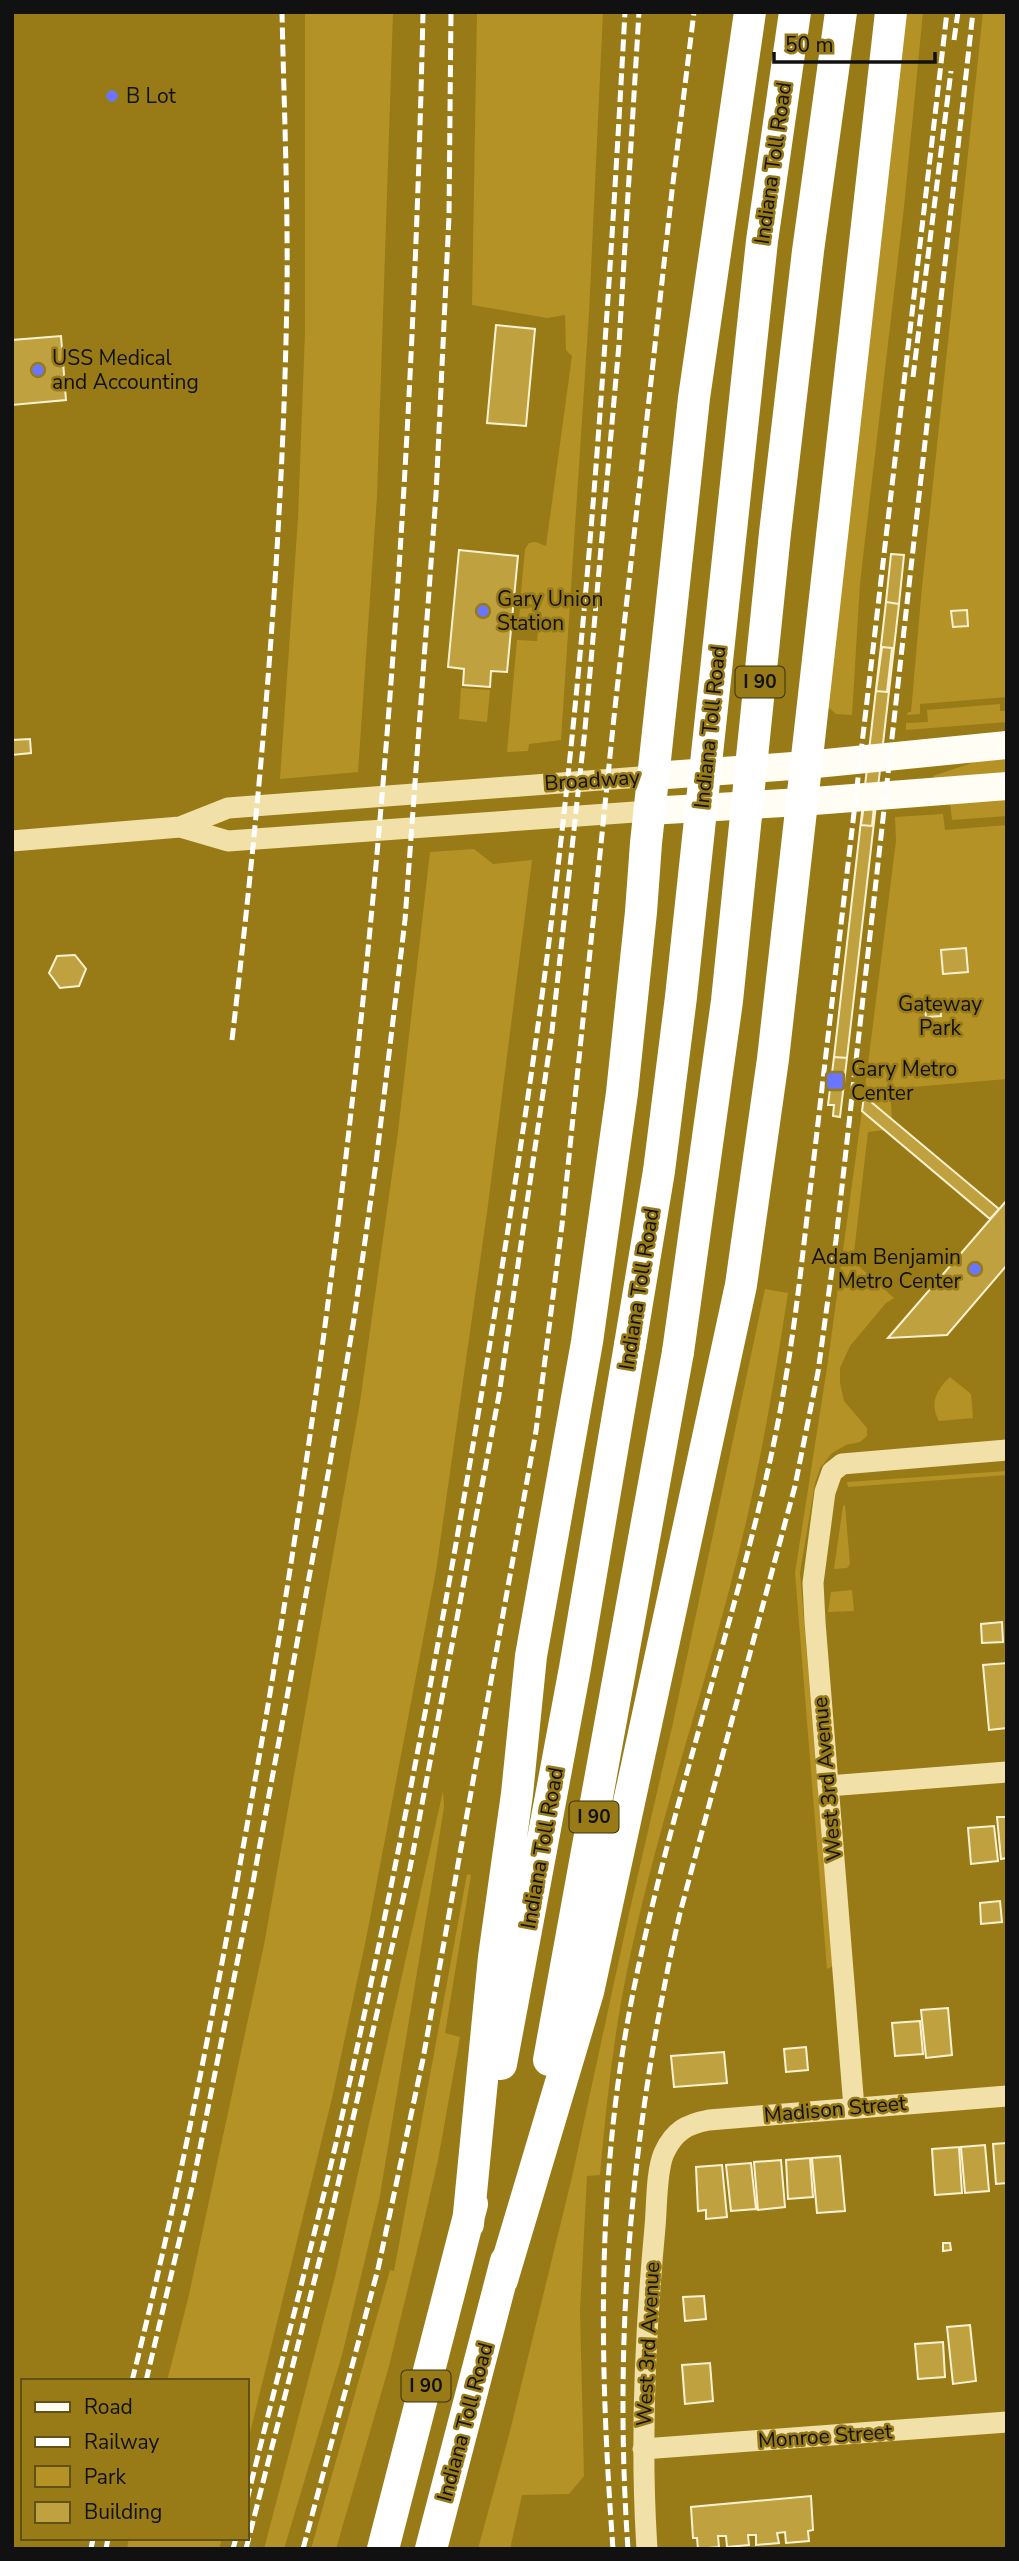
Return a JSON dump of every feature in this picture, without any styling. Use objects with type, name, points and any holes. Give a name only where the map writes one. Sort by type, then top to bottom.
[{"type":"highway","points":[[468,2224],[494,1957],[517,1794],[531,1656],[587,1342],[622,1093],[649,811],[694,398],[750,12]]},
{"type":"highway","name":"Indiana Toll Road","points":[[383,2549],[468,2224],[515,1998],[659,1171],[681,997],[762,241],[795,12]]},
{"type":"highway","name":"Indiana Toll Road","points":[[431,2549],[502,2280],[561,2002],[678,1352],[726,1014],[803,292],[841,12]]},
{"type":"highway","points":[[502,2280],[588,1992],[741,1285],[773,1059],[891,12]]},
{"type":"main road","name":"Broadway","points":[[653,776],[806,765],[1007,745]]},
{"type":"main road","name":"Broadway","points":[[649,811],[1007,786]]},
{"type":"street","name":"Broadway","points":[[12,841],[180,827],[228,808],[653,776]]},
{"type":"street","name":"Broadway","points":[[180,827],[229,841],[649,811]]},
{"type":"street","name":"West 3rd Avenue","points":[[854,2108],[813,1583],[827,1481],[838,1466],[848,1463],[1007,1450]]},
{"type":"street","points":[[828,1786],[1007,1772]]},
{"type":"street","name":"Madison Street","points":[[670,2142],[681,2129],[702,2121],[1007,2096]]},
{"type":"street","name":"West 3rd Avenue","points":[[647,2549],[643,2449],[649,2287],[661,2161],[670,2142]]},
{"type":"street","name":"Monroe Street","points":[[643,2449],[1007,2422]]},
{"type":"green space","points":[[305,12],[393,12],[377,496],[358,772],[280,779],[298,518],[305,332]]},
{"type":"green space","points":[[477,12],[603,12],[589,313],[561,740],[529,744],[528,751],[507,752],[517,640],[537,641],[538,630],[518,629],[520,607],[540,608],[540,605],[520,603],[525,549],[529,543],[536,542],[546,546],[572,356],[566,350],[565,315],[547,318],[472,305]]},
{"type":"green space","points":[[904,12],[923,12],[904,207],[860,583],[852,715],[836,714],[826,705]]},
{"type":"green space","points":[[983,12],[1007,12],[1007,697],[920,704],[920,714],[907,715],[911,712]]},
{"type":"green space","points":[[461,688],[490,690],[487,722],[459,719]]},
{"type":"green space","points":[[1000,704],[1000,711],[1007,711],[1007,722],[906,730],[906,723],[928,722],[927,710]]},
{"type":"green space","points":[[1007,759],[1007,772],[935,778],[933,776],[975,762]]},
{"type":"green space","points":[[1007,798],[1007,816],[952,820],[950,802]]},
{"type":"green space","name":"Gateway Park","points":[[943,814],[945,830],[1007,825],[1007,1079],[890,1089],[892,1119],[864,1096],[896,841],[895,817]]},
{"type":"green space","points":[[474,849],[493,864],[532,860],[488,1205],[436,1571],[366,1939],[332,2098],[248,2441],[248,2379],[168,2379],[188,2299],[264,1945],[360,1402],[398,1132],[430,852]]},
{"type":"green space","points":[[862,1111],[884,1130],[868,1132],[853,1261],[894,1298],[886,1303],[850,1346],[840,1368],[844,1401],[867,1428],[867,1436],[860,1442],[846,1445],[832,1453],[820,1468],[815,1483],[800,1573],[833,1966],[827,1969],[795,1573],[828,1361]]},
{"type":"green space","points":[[765,1289],[788,1293],[759,1462],[723,1614],[638,1919],[614,2048],[600,2175],[587,2176],[580,2311],[584,2476],[569,2494],[522,2495],[510,2549],[478,2549],[509,2435],[572,2177],[673,1723]]},
{"type":"green space","points":[[950,1377],[971,1394],[973,1418],[939,1421],[935,1408],[936,1397],[941,1386]]},
{"type":"green space","points":[[1007,1471],[1007,1475],[848,1487],[847,1482]]},
{"type":"green space","points":[[845,1505],[850,1564],[847,1568],[834,1569],[843,1506]]},
{"type":"green space","points":[[852,1590],[854,1611],[828,1612],[831,1592]]},
{"type":"green space","points":[[443,1791],[444,1807],[379,2201],[342,2355],[284,2549],[264,2549],[335,2277]]},
{"type":"green space","points":[[467,1874],[471,1875],[445,2033],[460,2037],[438,2160],[420,2238],[389,2366],[336,2549],[311,2549],[390,2270],[394,2271]]},
{"type":"green space","points":[[129,2540],[221,2540],[219,2549],[127,2549]]},
{"type":"building","points":[[496,325],[535,329],[526,426],[487,423]]},
{"type":"building","name":"USS Medical and Accounting","points":[[61,336],[66,400],[12,405],[12,340]]},
{"type":"building","name":"Gary Union Station","points":[[459,550],[518,556],[507,672],[491,671],[490,687],[463,685],[464,669],[448,667]]},
{"type":"building","points":[[891,554],[904,555],[899,604],[886,602]]},
{"type":"building","points":[[886,602],[899,604],[847,1058],[834,1057]]},
{"type":"building","points":[[967,610],[968,626],[953,627],[951,611]]},
{"type":"building","points":[[882,647],[892,648],[887,692],[876,691]]},
{"type":"building","points":[[30,739],[31,753],[12,755],[12,740]]},
{"type":"building","points":[[864,805],[874,806],[872,826],[861,825]]},
{"type":"building","points":[[966,948],[968,972],[943,974],[941,950]]},
{"type":"building","points":[[75,955],[86,969],[79,986],[60,988],[49,973],[57,956]]},
{"type":"building","points":[[940,1000],[941,1016],[926,1017],[924,1002]]},
{"type":"building","points":[[834,1057],[847,1058],[840,1117],[833,1116],[834,1105],[828,1105]]},
{"type":"building","points":[[864,1096],[999,1209],[990,1219],[862,1111]]},
{"type":"building","name":"Adam Benjamin Metro Center","points":[[1007,1200],[1007,1265],[947,1335],[888,1338]]},
{"type":"building","points":[[1002,1622],[1003,1642],[982,1643],[981,1624]]},
{"type":"building","points":[[1007,1663],[1007,1728],[989,1730],[983,1665]]},
{"type":"building","points":[[997,1817],[1007,1817],[1007,1858],[1001,1859]]},
{"type":"building","points":[[994,1826],[998,1861],[971,1864],[968,1828]]},
{"type":"building","points":[[1000,1901],[1002,1922],[981,1924],[980,1903]]},
{"type":"building","points":[[948,2008],[952,2055],[926,2058],[921,2010]]},
{"type":"building","points":[[920,2021],[923,2054],[895,2056],[892,2023]]},
{"type":"building","points":[[806,2047],[808,2070],[786,2072],[784,2049]]},
{"type":"building","points":[[724,2052],[727,2083],[674,2087],[671,2056]]},
{"type":"building","points":[[1007,2143],[1007,2183],[996,2184],[993,2144]]},
{"type":"building","points":[[985,2145],[989,2191],[965,2193],[961,2147]]},
{"type":"building","points":[[959,2147],[962,2193],[935,2195],[932,2149]]},
{"type":"building","points":[[840,2156],[845,2211],[817,2213],[812,2158]]},
{"type":"building","points":[[810,2158],[813,2197],[788,2199],[786,2160]]},
{"type":"building","points":[[781,2160],[785,2207],[758,2210],[754,2162]]},
{"type":"building","points":[[751,2163],[756,2209],[731,2211],[726,2165]]},
{"type":"building","points":[[722,2165],[727,2217],[706,2219],[706,2210],[698,2211],[696,2167]]},
{"type":"building","points":[[943,2243],[950,2243],[951,2250],[943,2251]]},
{"type":"building","points":[[704,2296],[706,2319],[685,2321],[683,2297]]},
{"type":"building","points":[[970,2325],[976,2381],[953,2384],[947,2327]]},
{"type":"building","points":[[943,2342],[945,2377],[918,2379],[915,2344]]},
{"type":"building","points":[[710,2363],[713,2401],[685,2404],[682,2365]]},
{"type":"building","points":[[811,2496],[813,2530],[808,2531],[809,2541],[786,2543],[785,2532],[777,2533],[779,2543],[756,2545],[756,2535],[748,2535],[749,2545],[727,2547],[726,2536],[718,2536],[719,2547],[698,2549],[697,2538],[693,2538],[691,2507]]},
{"type":"railway","points":[[232,1040],[261,761],[281,480],[287,257],[282,12]]},
{"type":"railway","points":[[132,2379],[200,2076],[257,1769],[293,1551],[351,1113],[392,674],[406,453],[423,12]]},
{"type":"railway","points":[[146,2379],[193,2183],[251,1893],[329,1469],[376,1163],[405,920],[436,495],[449,216],[451,12]]},
{"type":"railway","points":[[248,2496],[336,2143],[417,1758],[486,1369],[526,1110],[545,973],[576,699],[609,287],[625,12]]},
{"type":"railway","points":[[246,2549],[331,2215],[410,1868],[499,1395],[552,1031],[585,729],[619,344],[639,12]]},
{"type":"railway","points":[[303,2549],[378,2269],[423,2059],[536,1431],[562,1225],[614,717],[694,12]]},
{"type":"railway","points":[[613,2549],[605,2407],[604,2267],[613,2128],[622,2058],[634,1988],[665,1855],[754,1527],[789,1357],[947,12]]},
{"type":"railway","points":[[954,40],[958,12]]},
{"type":"railway","points":[[628,2549],[623,2389],[625,2309],[638,2149],[663,1991],[680,1913],[795,1486],[818,1372],[836,1240],[973,12]]},
{"type":"railway","points":[[913,377],[951,71]]},
{"type":"railway","points":[[91,2549],[93,2540]]},
{"type":"railway","points":[[106,2549],[108,2540]]},
{"type":"railway","points":[[233,2549],[235,2540]]},
{"type":"place","name":"B Lot","points":[[112,96]]},
{"type":"place","name":"USS Medical and Accounting","points":[[38,370]]},
{"type":"place","name":"Gary Union Station","points":[[483,611]]},
{"type":"place","name":"Gary Metro Center","points":[[835,1081]]},
{"type":"place","name":"Adam Benjamin Metro Center","points":[[975,1269]]}]
